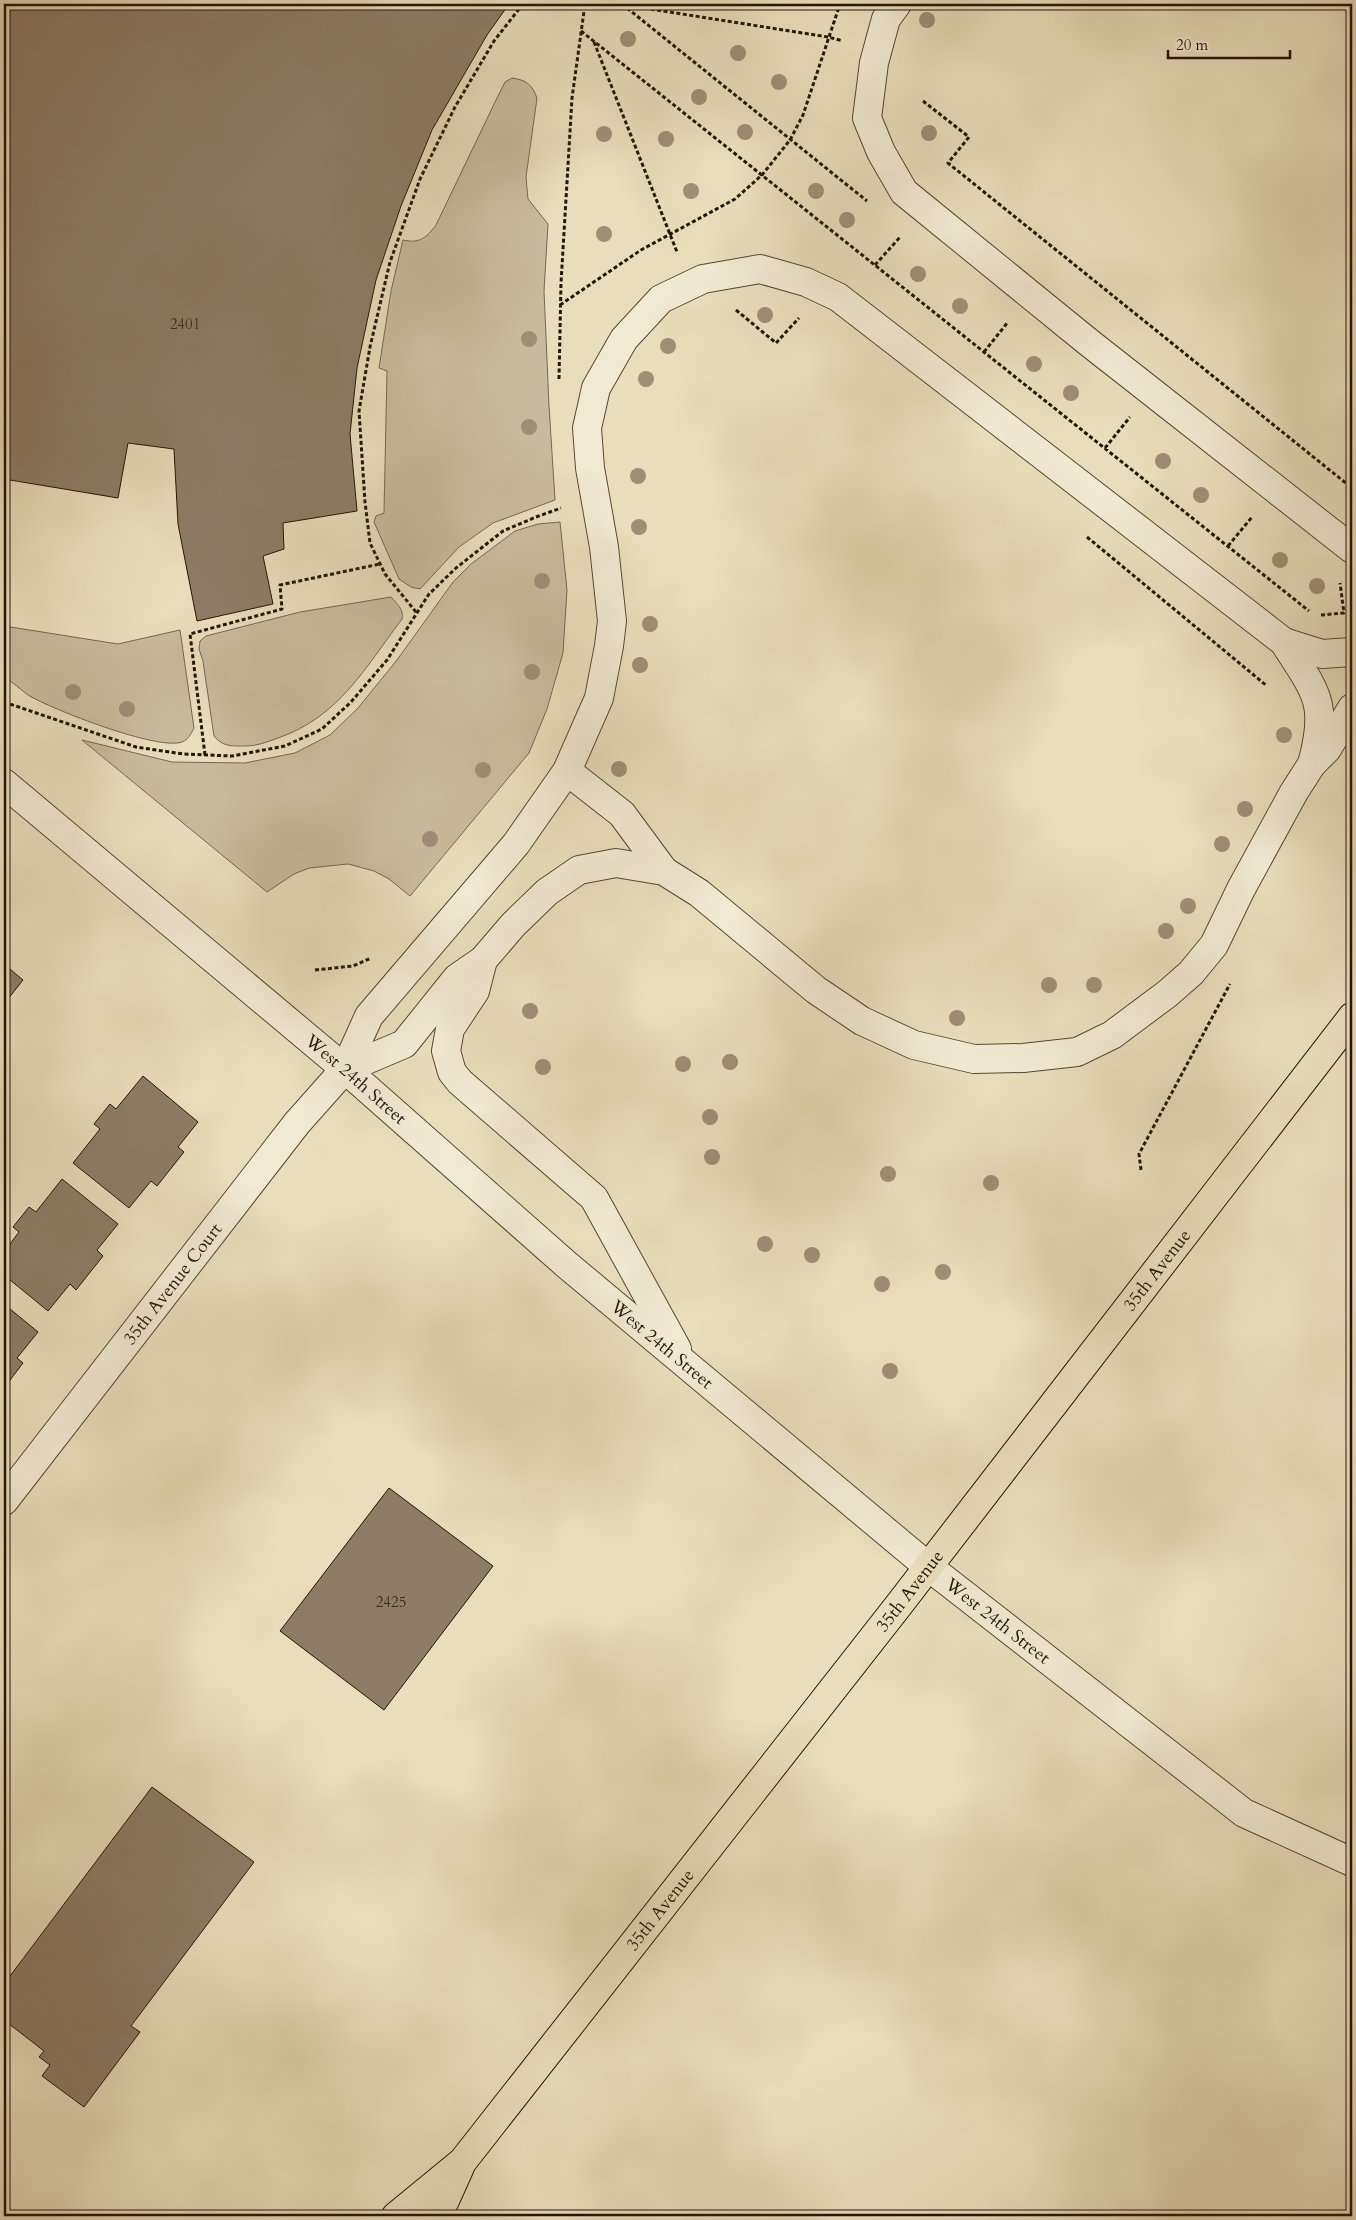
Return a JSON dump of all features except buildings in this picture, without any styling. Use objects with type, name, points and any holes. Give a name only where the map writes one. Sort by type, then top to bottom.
[{"type":"main road","name":"35th Avenue","points":[[396,2216],[463,2161],[928,1566],[1352,1017]]},
{"type":"main road","name":"35th Avenue","points":[[438,2216],[463,2161]]},
{"type":"street","points":[[897,4],[886,19],[874,63],[867,118],[881,152],[904,192],[1087,341],[1352,549]]},
{"type":"street","points":[[345,1069],[369,1016],[516,844],[567,771],[599,698],[612,621],[604,547],[590,468],[586,428],[596,388],[624,339],[661,299],[703,279],[760,269],[806,282],[838,297],[1284,642],[1310,682],[1319,704],[1320,721],[1312,764]]},
{"type":"street","points":[[1284,642],[1322,654],[1352,652]]},
{"type":"street","points":[[567,771],[622,814],[664,871],[699,893],[816,990],[862,1021],[914,1045],[974,1059],[1023,1058],[1077,1052],[1112,1035],[1192,973],[1214,946],[1254,865],[1294,792],[1312,764],[1327,749],[1352,708]]},
{"type":"street","name":"West 24th Street","points":[[4,783],[345,1069],[518,1223],[928,1566],[1244,1813],[1352,1862]]},
{"type":"street","points":[[345,1069],[404,1044],[457,978],[483,960],[513,925],[547,892],[579,870],[616,863],[664,871]]},
{"type":"street","points":[[483,960],[474,991],[450,1029],[446,1051],[452,1072],[460,1082],[594,1198],[685,1364]]},
{"type":"street","name":"35th Avenue Court","points":[[4,1501],[297,1123],[345,1069]]},
{"type":"path","points":[[416,612],[385,574],[370,543],[365,502],[359,411],[370,347],[390,262],[420,179],[455,107],[494,41],[523,4]]},
{"type":"path","points":[[560,381],[560,304],[572,98],[585,4]]},
{"type":"path","points":[[560,304],[641,250],[735,199],[762,175],[790,140],[803,116],[840,4]]},
{"type":"path","points":[[623,5],[828,37],[848,43]]},
{"type":"path","points":[[581,31],[1314,615],[1344,613]]},
{"type":"path","points":[[594,41],[678,254]]},
{"type":"path","points":[[923,101],[969,137],[948,163],[1352,488]]},
{"type":"path","points":[[875,265],[904,232]]},
{"type":"path","points":[[733,308],[776,343],[802,314]]},
{"type":"path","points":[[984,352],[1012,318]]},
{"type":"path","points":[[1105,448],[1132,415]]},
{"type":"path","points":[[4,702],[136,747],[183,754],[232,756],[285,746],[322,729],[351,702],[387,660],[428,594],[456,568],[503,531],[536,516],[566,506]]},
{"type":"path","points":[[1228,546],[1254,514]]},
{"type":"path","points":[[1084,535],[1274,691]]},
{"type":"path","points":[[205,755],[190,634],[282,609],[280,584],[380,564]]},
{"type":"path","points":[[315,970],[353,966],[374,957]]},
{"type":"shaded area","points":[[512,78],[528,84],[533,89],[537,98],[526,177],[528,199],[548,224],[544,291],[555,500],[493,523],[459,547],[420,589],[411,587],[399,579],[374,522],[376,516],[384,513],[387,371],[379,368],[391,291],[403,240],[419,240],[436,225],[505,82]]},
{"type":"shaded area","points":[[560,522],[567,590],[563,653],[547,709],[529,753],[410,896],[389,879],[374,871],[348,864],[309,868],[294,874],[267,892],[82,740],[172,762],[245,763],[295,753],[330,735],[358,708],[397,660],[453,582],[471,564],[515,531],[538,524]]},
{"type":"shaded area","points":[[391,597],[401,609],[402,619],[363,673],[334,704],[299,729],[262,744],[228,745],[217,740],[214,736],[203,661],[199,649],[200,641],[206,636],[300,612]]},
{"type":"shaded area","points":[[4,626],[118,644],[180,630],[194,728],[192,732],[182,742],[169,743],[151,740],[129,735],[58,710],[28,695],[4,676]]}]
